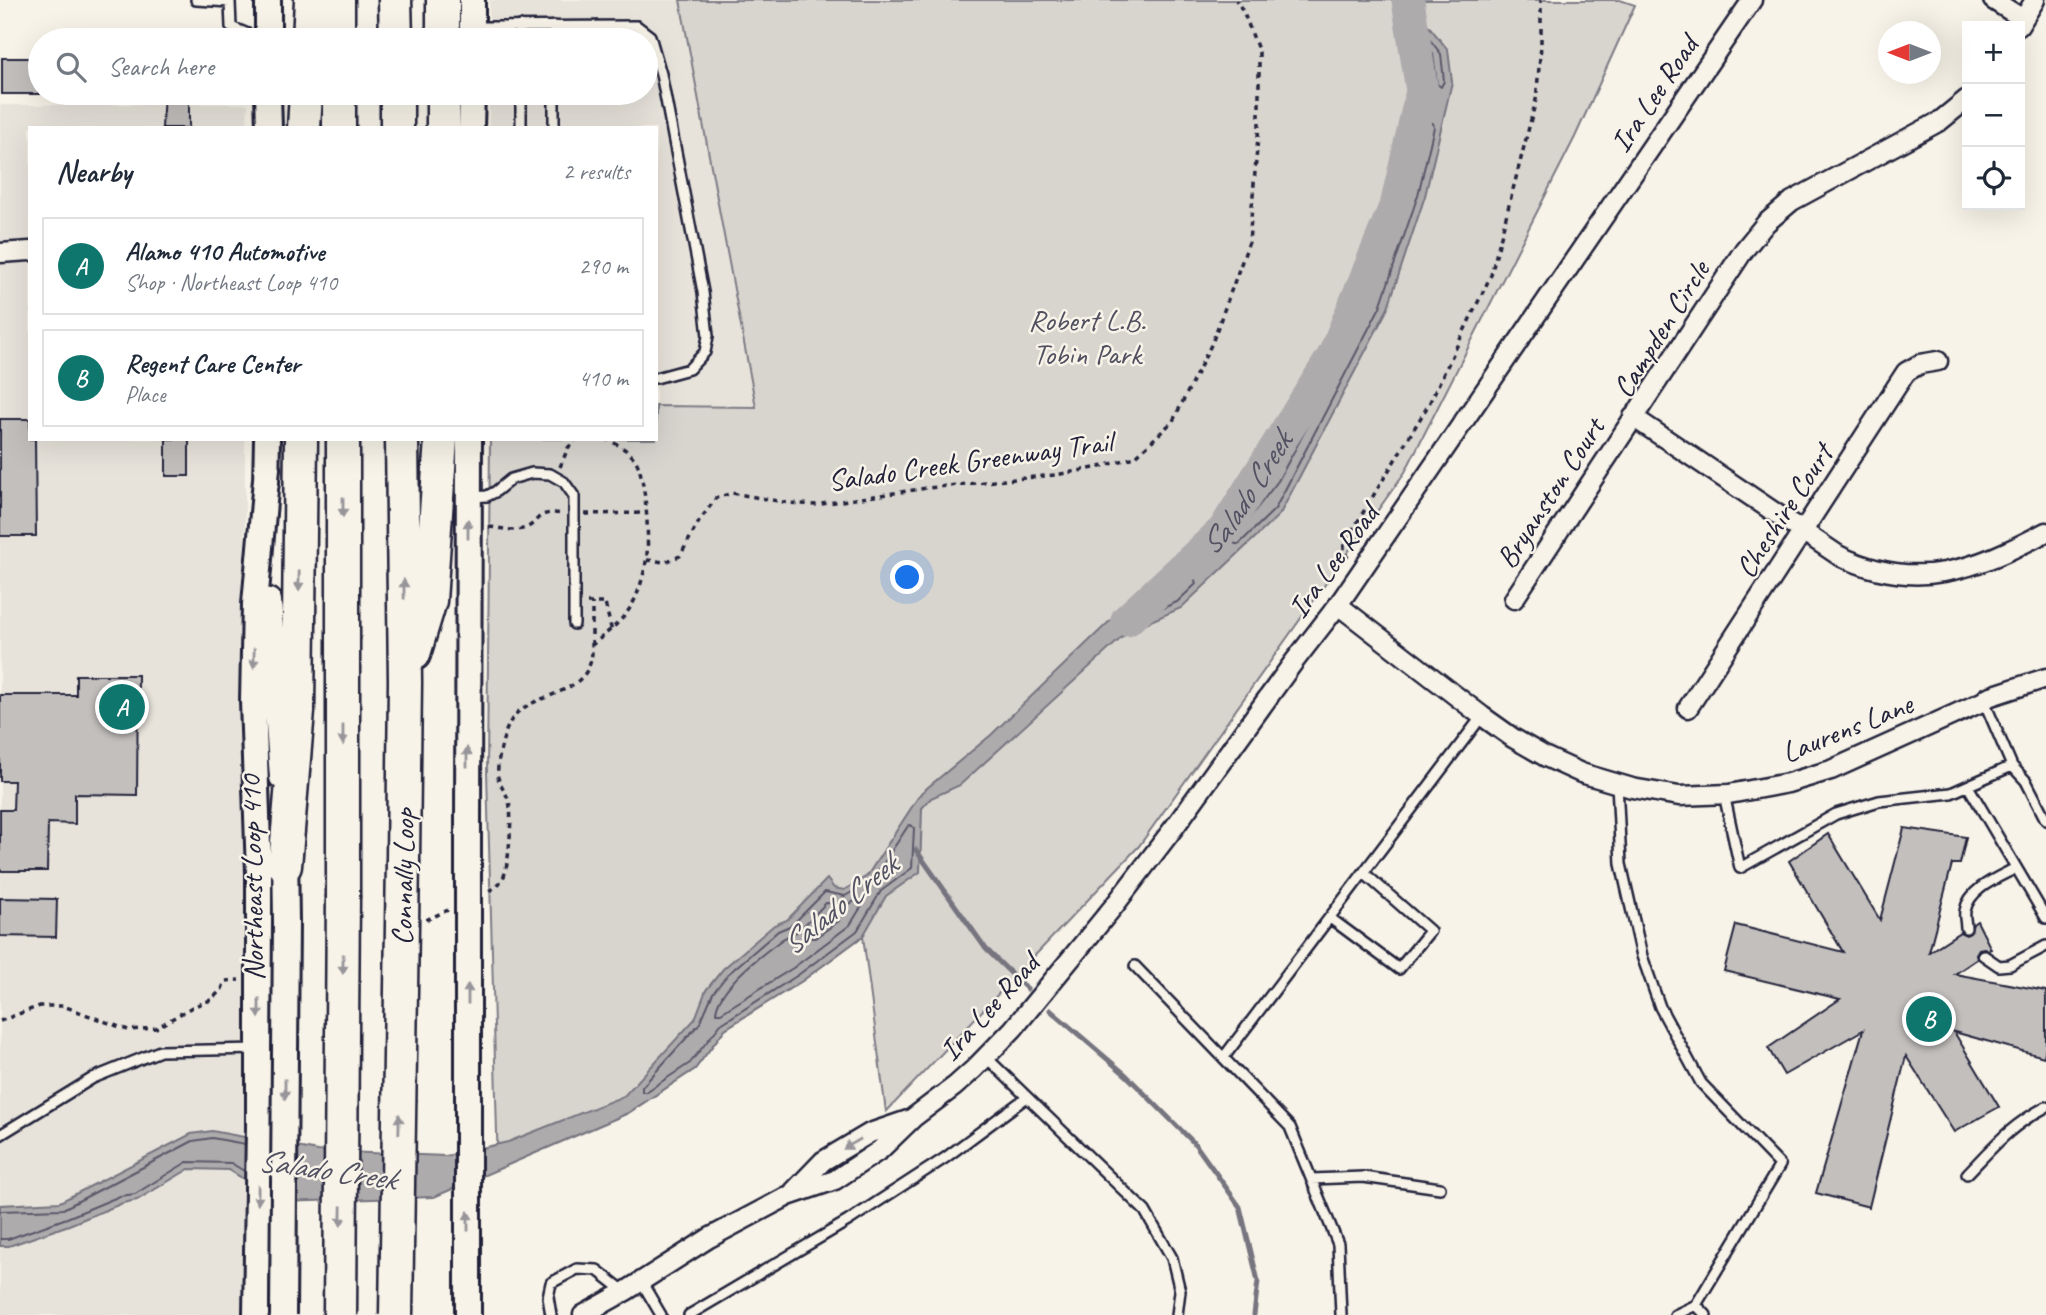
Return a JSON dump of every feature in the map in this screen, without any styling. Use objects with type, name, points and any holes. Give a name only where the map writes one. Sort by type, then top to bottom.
[{"type":"highway","points":[[310,28],[312,0]]},
{"type":"highway","points":[[338,0],[338,28]]},
{"type":"highway","points":[[395,0],[396,28]]},
{"type":"highway","points":[[304,126],[305,105]]},
{"type":"highway","points":[[339,105],[339,126]]},
{"type":"highway","points":[[397,105],[397,126]]},
{"type":"highway","points":[[443,105],[443,126]]},
{"type":"highway","points":[[285,866],[299,711],[301,441]]},
{"type":"highway","name":"Connally Loop","points":[[340,1315],[344,895],[343,441]]},
{"type":"highway","name":"Connally Loop","points":[[396,1315],[405,682],[402,441]]},
{"type":"highway","points":[[405,682],[430,601],[441,441]]},
{"type":"main road","points":[[268,0],[268,28]]},
{"type":"main road","points":[[453,22],[472,0]]},
{"type":"main road","points":[[268,105],[269,126]]},
{"type":"main road","points":[[471,105],[471,126]]},
{"type":"main road","name":"Northeast Loop 410","points":[[267,441],[265,523],[285,866],[283,1315]]},
{"type":"main road","points":[[468,1315],[469,441]]},
{"type":"main road","points":[[256,1315],[259,991],[253,701],[255,604],[267,468]]},
{"type":"street","name":"Ira Lee Road","points":[[583,1315],[603,1310],[624,1291],[709,1238],[788,1196],[835,1180],[880,1150],[914,1117],[955,1086],[1013,1029],[1114,906],[1338,605],[1752,0]]},
{"type":"street","points":[[1993,0],[2019,21]]},
{"type":"street","points":[[2022,21],[2035,0]]},
{"type":"street","name":"Campden Circle","points":[[1962,103],[1940,121],[1792,201],[1766,223],[1744,250],[1633,417],[1838,555],[1885,572],[1918,575],[1964,569],[2046,532]]},
{"type":"street","points":[[0,253],[28,251]]},
{"type":"street","name":"Cheshire Court","points":[[1688,708],[1906,372],[1920,364],[1938,361]]},
{"type":"street","name":"Bryanston Court","points":[[1514,600],[1633,417]]},
{"type":"street","name":"Laurens Lane","points":[[1338,605],[1482,716],[1546,757],[1581,773],[1679,796],[1724,794],[1787,783],[1831,770],[1988,697],[2046,678]]},
{"type":"lane","points":[[196,0],[230,1],[231,27],[233,28]]},
{"type":"lane","points":[[453,22],[640,28]]},
{"type":"lane","points":[[658,64],[704,292],[708,336],[705,352],[690,369],[658,378]]},
{"type":"lane","points":[[521,105],[521,126]]},
{"type":"lane","points":[[554,105],[554,126]]},
{"type":"lane","points":[[468,497],[487,496],[511,479],[532,473],[550,474],[564,482],[574,495],[574,624]]},
{"type":"lane","points":[[1984,701],[2012,766],[2026,781],[2046,820]]},
{"type":"lane","points":[[1224,1057],[1482,716]]},
{"type":"lane","points":[[1724,794],[1740,868],[1836,814],[1879,801],[1951,793],[2012,766]]},
{"type":"lane","points":[[1617,783],[1621,864],[1642,956],[1660,1007],[1702,1083],[1780,1165],[1696,1305],[1675,1315]]},
{"type":"lane","points":[[1968,786],[2046,918]]},
{"type":"lane","points":[[1966,928],[1965,910],[1971,897],[1982,887],[2016,867]]},
{"type":"lane","points":[[1330,918],[1399,969],[1430,930],[1364,873]]},
{"type":"lane","points":[[1983,955],[1999,966],[2010,965],[2046,946]]},
{"type":"lane","points":[[1135,966],[1290,1127],[1338,1244],[1341,1315]]},
{"type":"lane","points":[[0,1135],[93,1078],[160,1051],[259,1049]]},
{"type":"lane","points":[[986,1057],[1144,1211],[1172,1258],[1180,1291],[1177,1315]]},
{"type":"lane","points":[[689,1315],[848,1222],[945,1158],[1027,1097]]},
{"type":"lane","points":[[1968,1174],[1997,1142],[2023,1119],[2046,1107]]},
{"type":"lane","points":[[1312,1180],[1363,1177],[1440,1188]]},
{"type":"lane","points":[[551,1315],[548,1297],[551,1283],[577,1269],[597,1270],[624,1291]]},
{"type":"lane","points":[[641,1281],[660,1315]]},
{"type":"lane","points":[[1696,1305],[1706,1315]]},
{"type":"path","name":"Salado Creek Greenway Trail","points":[[646,513],[647,560],[665,562],[680,556],[716,498],[732,493],[815,505],[928,488],[1066,473],[1135,457],[1173,421],[1212,343],[1249,242],[1259,125],[1259,52],[1236,0]]},
{"type":"path","points":[[1351,560],[1344,552],[1344,544],[1429,404],[1491,275],[1536,100],[1541,46],[1541,0]]},
{"type":"path","points":[[556,478],[568,449],[574,441]]},
{"type":"path","points":[[480,528],[519,530],[531,526],[541,515],[554,513],[646,513],[643,483],[635,460],[618,444],[610,441]]},
{"type":"path","points":[[574,603],[605,603],[612,632]]},
{"type":"path","points":[[592,603],[592,645]]},
{"type":"path","points":[[0,1021],[40,1006],[63,1006],[128,1030],[156,1028],[192,1007],[211,1000],[222,989],[225,981],[242,980],[241,992],[259,991]]},
{"type":"shaded area","points":[[489,0],[680,0],[756,408],[658,406],[658,126],[489,126],[489,105],[658,105],[658,28],[489,28]]},
{"type":"shaded area","points":[[0,105],[248,105],[247,126],[28,126],[28,441],[245,441],[244,1315],[0,1315]]},
{"type":"green space","name":"Robert L.B. Tobin Park","points":[[680,0],[1620,0],[1635,5],[1575,137],[1405,472],[1139,846],[886,1112],[863,936],[802,981],[725,1029],[695,1069],[628,1113],[498,1169],[487,773],[490,441],[658,441],[658,406],[756,407]]},
{"type":"water","points":[[1393,0],[1422,0],[1424,20],[1448,50],[1452,82],[1425,196],[1387,310],[1280,514],[1181,608],[1130,630],[960,785],[931,798],[922,808],[920,872],[886,896],[863,936],[802,981],[725,1029],[695,1069],[628,1113],[434,1197],[280,1202],[229,1170],[189,1169],[137,1200],[9,1246],[0,1246],[0,1205],[60,1202],[191,1134],[212,1131],[318,1151],[446,1156],[508,1142],[624,1096],[695,1019],[706,990],[723,969],[774,925],[787,920],[827,879],[834,888],[844,890],[867,876],[921,793],[991,735],[1115,616],[1195,569],[1216,550],[1271,478],[1308,411],[1321,360],[1379,260],[1394,221],[1430,87],[1426,57],[1402,33],[1396,20]]},
{"type":"building","points":[[2,58],[28,58],[28,94],[2,94]]},
{"type":"building","points":[[163,105],[189,105],[189,126],[162,126]]},
{"type":"building","points":[[0,419],[28,419],[28,441],[35,441],[36,536],[0,536]]},
{"type":"building","points":[[166,441],[189,441],[189,476],[166,476]]},
{"type":"building","points":[[76,675],[138,675],[137,795],[75,794],[75,824],[48,823],[47,871],[0,871],[0,810],[13,810],[14,781],[0,781],[0,695],[76,695]]},
{"type":"building","points":[[1904,828],[1966,837],[1960,864],[1952,864],[1929,952],[1960,932],[1966,935],[1970,933],[1977,921],[1991,949],[1979,949],[1977,959],[1955,974],[2046,991],[2046,1047],[2044,1057],[1954,1032],[1999,1107],[1954,1132],[1906,1056],[1869,1207],[1816,1193],[1863,1030],[1784,1075],[1768,1048],[1840,999],[1724,971],[1736,925],[1843,952],[1789,861],[1828,834],[1880,920]]},
{"type":"building","points":[[0,898],[57,899],[56,937],[0,936]]},
{"type":"waterway","name":"Salado Creek","points":[[1127,620],[1224,530],[1334,355],[1397,202],[1422,91],[1408,0]]},
{"type":"waterway","points":[[916,850],[986,949],[1027,989]]},
{"type":"waterway","points":[[1050,1010],[1126,1075],[1195,1144],[1240,1207],[1258,1281],[1254,1315]]},
{"type":"place","name":"Alamo 410 Automotive","points":[[122,707]]},
{"type":"place","name":"Regent Care Center","points":[[1929,1019]]}]
